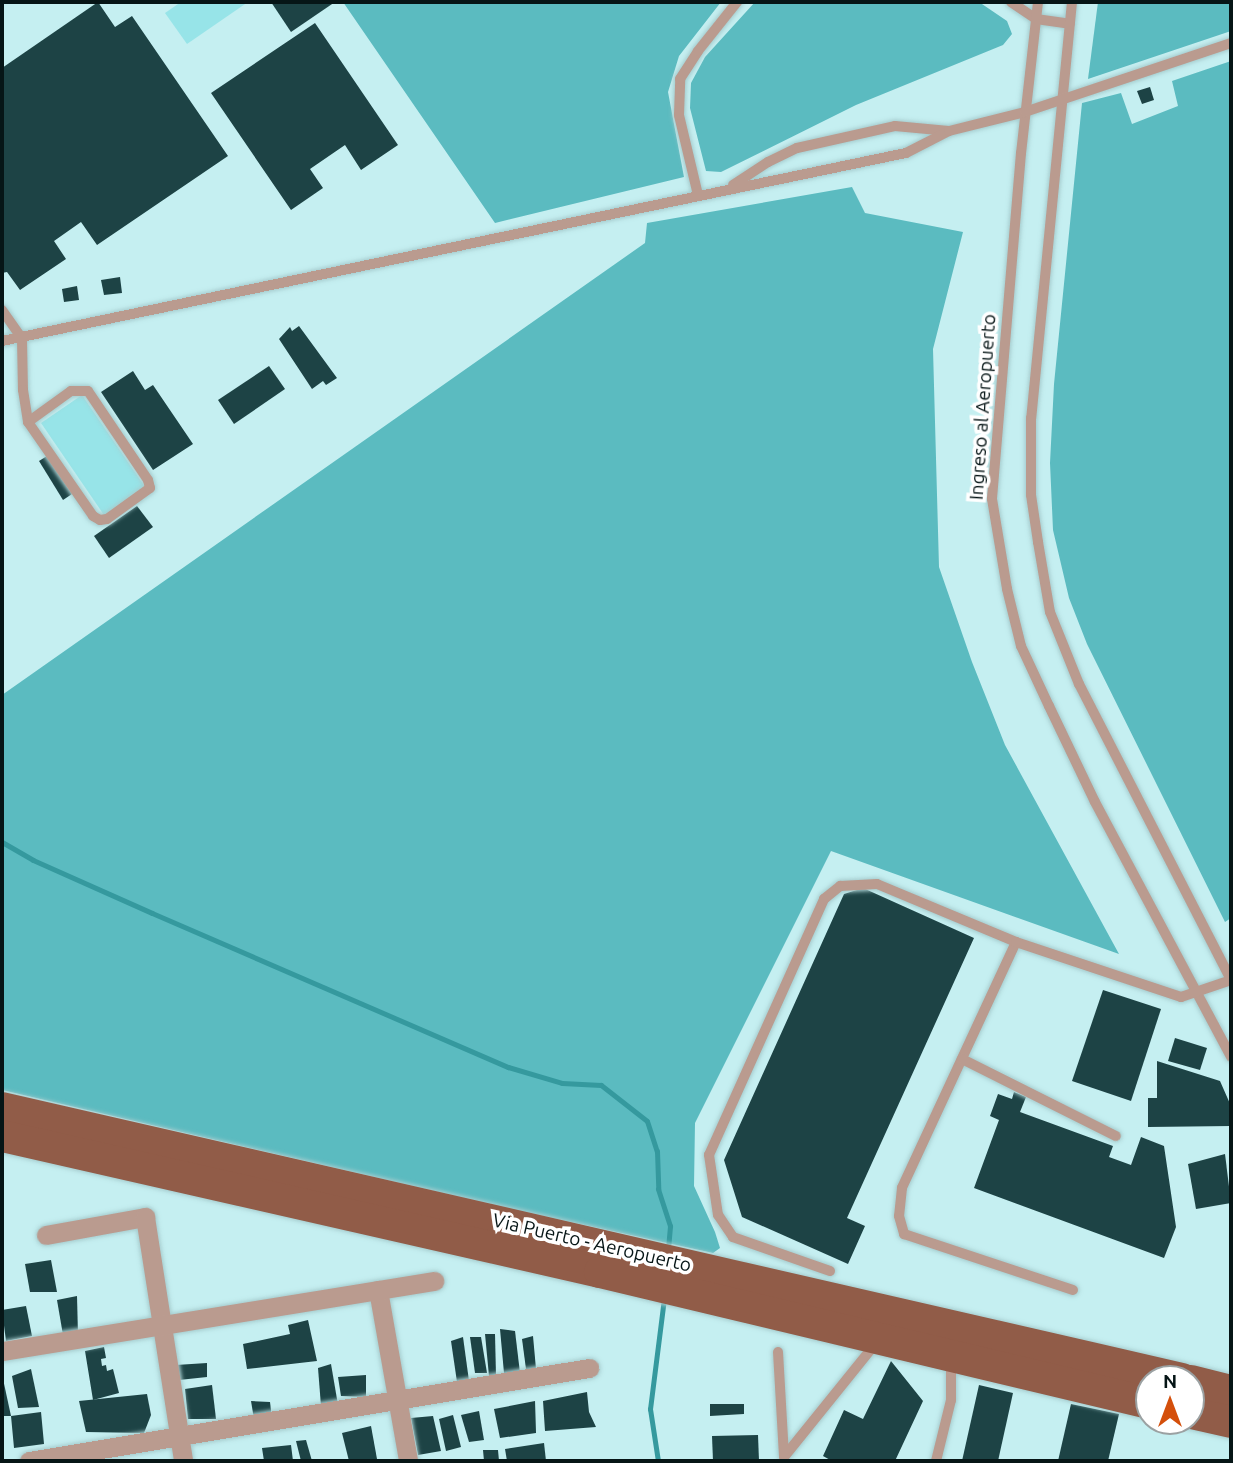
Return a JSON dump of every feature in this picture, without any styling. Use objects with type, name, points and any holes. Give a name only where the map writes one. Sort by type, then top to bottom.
[{"type":"main road","name":"Via Puerto - Aeropuerto","points":[[2,1108],[722,1287],[1135,1370]]},
{"type":"main road","name":"Via Puerto - Aeropuerto","points":[[2,1136],[603,1259]]},
{"type":"main road","name":"Via Puerto - Aeropuerto","points":[[722,1287],[880,1339],[1135,1400]]},
{"type":"main road","points":[[1205,1384],[1231,1391]]},
{"type":"main road","points":[[1205,1416],[1231,1422]]},
{"type":"street","points":[[46,1235],[145,1217],[183,1461]]},
{"type":"street","points":[[2,1351],[434,1281]]},
{"type":"street","points":[[379,1290],[408,1461]]},
{"type":"street","points":[[29,1461],[589,1368]]},
{"type":"lane","points":[[698,195],[679,115],[680,79],[698,51],[737,2]]},
{"type":"lane","points":[[1011,2],[1036,19],[1070,24]]},
{"type":"lane","name":"Ingreso al Aeropuerto","points":[[1038,2],[1025,112],[992,499],[1007,589],[1021,646],[1049,706],[1095,802],[1231,1057]]},
{"type":"lane","points":[[830,1271],[733,1237],[718,1215],[709,1155],[824,898],[840,886],[877,884],[1016,942],[1181,997],[1198,994],[1231,980],[1129,786],[1079,684],[1050,612],[1031,495],[1031,418],[1073,2]]},
{"type":"lane","points":[[2,341],[22,339],[729,188],[906,153],[949,131],[1025,112],[1231,43]]},
{"type":"lane","points":[[729,188],[768,162],[797,148],[895,127],[949,131]]},
{"type":"lane","points":[[2,310],[22,339],[23,390],[28,422],[93,516],[100,520],[107,519],[150,488],[148,480],[88,391],[71,391],[28,422]]},
{"type":"lane","points":[[1016,942],[902,1188],[899,1216],[904,1234],[1073,1290]]},
{"type":"lane","points":[[962,1059],[1116,1136]]},
{"type":"lane","points":[[784,1459],[880,1339]]},
{"type":"lane","points":[[778,1352],[784,1459]]},
{"type":"lane","points":[[936,1461],[951,1400],[951,1356]]},
{"type":"shaded area","points":[[181,2],[248,2],[187,44],[165,13]]},
{"type":"shaded area","points":[[343,2],[721,2],[679,56],[668,92],[684,177],[495,223]]},
{"type":"shaded area","points":[[755,2],[979,2],[1007,21],[1012,34],[1003,45],[856,105],[721,172],[706,171],[690,108],[691,83],[705,57]]},
{"type":"shaded area","points":[[1098,2],[1231,2],[1231,31],[1088,79]]},
{"type":"shaded area","points":[[1231,61],[1231,918],[1225,922],[1087,644],[1069,598],[1053,530],[1050,463],[1054,384],[1082,103],[1121,93],[1132,124],[1178,106],[1172,81]]},
{"type":"shaded area","points":[[852,187],[865,213],[963,232],[933,349],[939,567],[1005,745],[1119,954],[831,851],[695,1123],[694,1186],[720,1248],[713,1253],[511,1209],[2,1090],[2,695],[645,243],[647,223]]},
{"type":"shaded area","points":[[82,395],[145,487],[104,515],[41,423]]},
{"type":"building","points":[[98,2],[115,27],[132,16],[228,156],[97,245],[81,222],[54,241],[66,259],[20,290],[7,272],[2,273],[2,68]]},
{"type":"building","points":[[271,2],[335,2],[291,32]]},
{"type":"building","points":[[315,23],[398,145],[361,170],[345,145],[310,169],[323,188],[291,210],[211,93]]},
{"type":"building","points":[[1150,87],[1154,100],[1142,104],[1137,91]]},
{"type":"building","points":[[120,277],[122,293],[104,295],[101,280]]},
{"type":"building","points":[[77,286],[79,300],[64,302],[62,289]]},
{"type":"building","points":[[299,326],[337,378],[326,385],[323,381],[312,389],[279,339],[290,327],[292,331]]},
{"type":"building","points":[[269,366],[285,389],[234,424],[218,400]]},
{"type":"building","points":[[133,371],[145,390],[153,385],[193,444],[153,470],[101,392]]},
{"type":"building","points":[[47,456],[72,494],[63,500],[39,461]]},
{"type":"building","points":[[137,506],[153,527],[109,558],[94,536]]},
{"type":"building","points":[[863,888],[974,938],[847,1218],[865,1226],[848,1264],[742,1217],[724,1160],[844,894]]},
{"type":"building","points":[[1103,990],[1161,1009],[1131,1101],[1072,1081]]},
{"type":"building","points":[[1175,1038],[1207,1048],[1200,1070],[1168,1061]]},
{"type":"building","points":[[1157,1061],[1220,1081],[1231,1106],[1231,1126],[1148,1127],[1148,1098],[1157,1098]]},
{"type":"building","points":[[1014,1092],[1026,1097],[1020,1112],[1113,1146],[1109,1157],[1131,1165],[1141,1137],[1164,1146],[1176,1227],[1164,1258],[974,1188],[999,1120],[990,1116],[998,1094],[1012,1099]]},
{"type":"building","points":[[1225,1154],[1231,1203],[1196,1209],[1188,1164]]},
{"type":"building","points":[[51,1260],[57,1292],[30,1292],[25,1264]]},
{"type":"building","points":[[77,1296],[78,1335],[63,1335],[57,1300]]},
{"type":"building","points":[[26,1306],[32,1336],[6,1341],[2,1310]]},
{"type":"building","points":[[308,1320],[317,1361],[247,1369],[243,1344],[290,1334],[288,1325]]},
{"type":"building","points":[[500,1329],[515,1331],[520,1373],[504,1373]]},
{"type":"building","points":[[485,1334],[495,1334],[496,1376],[489,1376]]},
{"type":"building","points":[[533,1336],[536,1369],[526,1369],[522,1339]]},
{"type":"building","points":[[463,1337],[469,1381],[457,1382],[451,1341]]},
{"type":"building","points":[[470,1337],[481,1337],[487,1373],[475,1373]]},
{"type":"building","points":[[104,1347],[106,1358],[101,1359],[102,1366],[106,1365],[107,1371],[113,1369],[119,1393],[93,1400],[85,1351]]},
{"type":"building","points":[[891,1361],[923,1401],[895,1461],[832,1461],[823,1456],[844,1410],[863,1419]]},
{"type":"building","points":[[207,1363],[207,1377],[179,1380],[176,1365]]},
{"type":"building","points":[[331,1364],[338,1405],[321,1406],[318,1368]]},
{"type":"building","points":[[31,1369],[39,1407],[18,1408],[12,1376]]},
{"type":"building","points":[[366,1375],[366,1397],[341,1396],[338,1377]]},
{"type":"building","points":[[3,1379],[11,1416],[2,1416]]},
{"type":"building","points":[[212,1385],[216,1419],[188,1419],[185,1389]]},
{"type":"building","points":[[979,1385],[1013,1393],[998,1461],[962,1461]]},
{"type":"building","points":[[587,1392],[589,1412],[596,1427],[545,1431],[543,1401]]},
{"type":"building","points":[[147,1394],[151,1415],[144,1433],[86,1432],[79,1401]]},
{"type":"building","points":[[251,1401],[270,1402],[272,1419],[254,1419]]},
{"type":"building","points":[[535,1401],[536,1433],[500,1438],[494,1409]]},
{"type":"building","points":[[710,1404],[744,1404],[744,1414],[710,1416]]},
{"type":"building","points":[[1071,1404],[1119,1414],[1108,1461],[1058,1461]]},
{"type":"building","points":[[479,1411],[484,1440],[469,1442],[461,1415]]},
{"type":"building","points":[[41,1412],[44,1444],[14,1448],[11,1416]]},
{"type":"building","points":[[453,1415],[461,1447],[446,1451],[439,1419]]},
{"type":"building","points":[[433,1416],[441,1451],[418,1455],[411,1418]]},
{"type":"building","points":[[371,1426],[377,1459],[349,1461],[342,1433]]},
{"type":"building","points":[[758,1435],[759,1461],[713,1461],[712,1436]]},
{"type":"building","points":[[306,1440],[312,1461],[301,1461],[296,1441]]},
{"type":"building","points":[[544,1443],[546,1461],[507,1461],[505,1449]]},
{"type":"building","points":[[291,1445],[293,1461],[264,1461],[262,1448]]},
{"type":"building","points":[[483,1450],[498,1450],[499,1461],[484,1461]]},
{"type":"waterway","points":[[2,842],[33,860],[152,913],[508,1067],[562,1083],[601,1085],[647,1121],[657,1151],[658,1189],[670,1226],[668,1250]]},
{"type":"waterway","points":[[658,1461],[650,1409],[664,1298]]}]
